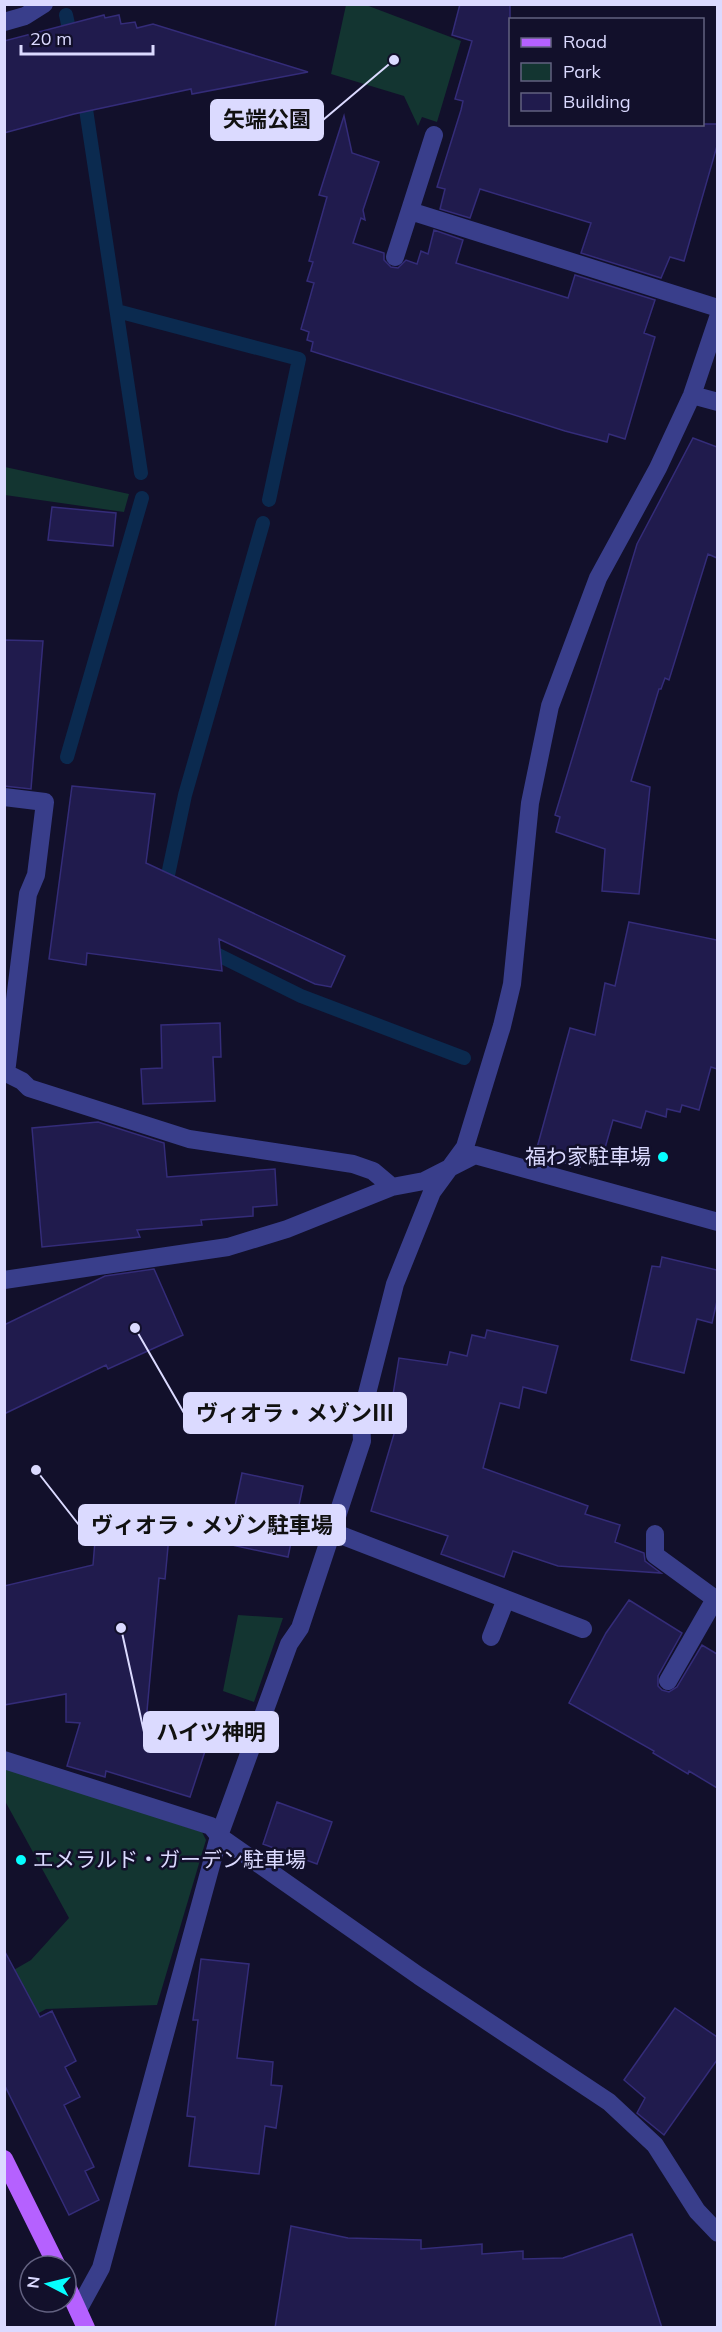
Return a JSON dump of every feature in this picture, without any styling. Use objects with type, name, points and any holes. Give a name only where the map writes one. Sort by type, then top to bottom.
[{"type":"main road","points":[[4,2160],[51,2254]]},
{"type":"main road","points":[[78,2310],[86,2328]]},
{"type":"street","points":[[4,22],[25,16],[44,4]]},
{"type":"street","points":[[395,257],[434,135]]},
{"type":"street","points":[[410,211],[717,308]]},
{"type":"street","points":[[78,2310],[101,2268],[219,1836],[289,1644],[300,1628],[362,1441],[361,1417],[395,1284],[432,1192],[465,1147],[502,1026],[512,984],[530,803],[550,706],[598,578],[658,468],[692,395],[717,318]]},
{"type":"street","points":[[692,395],[717,402]]},
{"type":"street","points":[[4,797],[45,802],[36,875],[28,894],[5,1073],[22,1081],[29,1088],[189,1139],[353,1164],[372,1171],[392,1187]]},
{"type":"street","points":[[4,1280],[228,1247],[287,1228],[392,1187],[424,1181],[475,1155],[717,1222]]},
{"type":"street","points":[[333,1532],[584,1629]]},
{"type":"street","points":[[656,1534],[655,1555],[716,1600],[668,1681]]},
{"type":"street","points":[[491,1637],[506,1599]]},
{"type":"street","points":[[4,1760],[211,1826],[219,1836],[419,1976],[609,2102],[655,2145],[697,2211],[717,2233]]},
{"type":"green space","points":[[346,5],[366,5],[461,41],[437,122],[422,117],[418,126],[404,96],[331,74]]},
{"type":"green space","points":[[5,467],[129,494],[124,512],[5,495]]},
{"type":"green space","points":[[238,1615],[283,1618],[254,1702],[223,1691]]},
{"type":"green space","points":[[5,1768],[202,1832],[206,1840],[157,2005],[46,2009],[5,2032],[5,1975],[31,1960],[69,1918],[5,1801]]},
{"type":"building","points":[[460,4],[510,4],[509,126],[704,126],[704,124],[717,124],[717,146],[684,261],[670,257],[661,278],[581,253],[591,223],[480,189],[470,218],[440,209],[445,189],[437,187],[461,110],[463,101],[455,99],[472,41],[452,35]]},
{"type":"building","points":[[104,15],[105,18],[119,15],[121,24],[135,22],[137,28],[153,24],[308,72],[192,94],[191,89],[74,114],[4,133],[4,41]]},
{"type":"building","points":[[344,116],[352,153],[379,162],[363,210],[365,220],[361,218],[353,243],[384,253],[384,260],[391,267],[398,268],[406,260],[417,264],[421,251],[428,254],[434,230],[463,240],[456,263],[568,298],[575,275],[655,300],[644,333],[655,337],[625,439],[609,434],[607,442],[565,431],[311,351],[313,342],[307,340],[309,332],[301,329],[314,283],[307,281],[313,262],[309,261],[327,197],[319,195]]},
{"type":"building","points":[[693,438],[717,447],[717,558],[708,554],[669,680],[665,678],[659,689],[631,781],[650,787],[639,894],[602,891],[605,849],[556,832],[560,817],[555,815],[637,544]]},
{"type":"building","points":[[52,507],[116,513],[113,546],[48,540]]},
{"type":"building","points":[[4,640],[43,641],[31,789],[4,786]]},
{"type":"building","points":[[72,786],[155,794],[146,863],[345,956],[331,987],[315,984],[219,939],[222,971],[87,953],[86,965],[49,959]]},
{"type":"building","points":[[629,922],[717,940],[717,1069],[711,1067],[699,1110],[682,1105],[680,1112],[667,1109],[666,1117],[646,1111],[641,1128],[613,1120],[603,1155],[584,1150],[580,1167],[535,1155],[570,1028],[595,1035],[605,983],[615,986]]},
{"type":"building","points":[[220,1023],[221,1057],[213,1057],[215,1101],[143,1104],[141,1069],[162,1068],[161,1025]]},
{"type":"building","points":[[98,1122],[164,1143],[167,1177],[275,1169],[277,1205],[253,1207],[253,1216],[201,1220],[202,1225],[137,1230],[140,1237],[42,1247],[32,1128]]},
{"type":"building","points":[[662,1257],[717,1270],[717,1301],[712,1323],[697,1319],[684,1373],[631,1360],[652,1266],[660,1267]]},
{"type":"building","points":[[154,1269],[183,1335],[108,1369],[106,1365],[4,1414],[4,1325],[105,1276]]},
{"type":"building","points":[[487,1330],[558,1346],[546,1393],[523,1387],[519,1408],[500,1403],[483,1468],[588,1506],[585,1514],[620,1525],[615,1542],[644,1553],[645,1561],[661,1573],[558,1566],[513,1551],[504,1577],[441,1554],[448,1536],[371,1511],[400,1414],[390,1413],[399,1358],[447,1365],[450,1352],[467,1356],[472,1335],[485,1338]]},
{"type":"building","points":[[242,1473],[303,1486],[288,1557],[227,1544]]},
{"type":"building","points":[[96,1529],[169,1536],[165,1579],[159,1578],[146,1722],[208,1742],[190,1797],[106,1771],[105,1777],[67,1766],[80,1723],[66,1722],[66,1694],[4,1705],[4,1586],[93,1565]]},
{"type":"building","points":[[629,1600],[682,1633],[658,1676],[658,1686],[662,1690],[669,1692],[677,1687],[702,1645],[717,1654],[717,1788],[689,1771],[688,1774],[653,1753],[654,1751],[569,1703],[606,1633]]},
{"type":"building","points":[[277,1802],[332,1822],[317,1864],[263,1844]]},
{"type":"building","points":[[4,1950],[40,2017],[52,2011],[76,2061],[65,2067],[80,2097],[64,2105],[94,2167],[85,2171],[99,2200],[69,2215],[4,2084]]},
{"type":"building","points":[[201,1959],[249,1964],[237,2058],[273,2062],[271,2085],[282,2086],[276,2128],[265,2126],[259,2174],[189,2166],[195,2117],[187,2116],[198,2020],[193,2020]]},
{"type":"building","points":[[675,2008],[717,2037],[717,2060],[664,2135],[637,2113],[645,2098],[624,2080]]},
{"type":"building","points":[[291,2226],[348,2238],[421,2240],[421,2249],[482,2244],[482,2254],[523,2251],[523,2259],[563,2258],[632,2234],[662,2328],[275,2328]]},
{"type":"waterway","points":[[66,15],[72,42]]},
{"type":"waterway","points":[[84,96],[141,473]]},
{"type":"waterway","points":[[117,311],[299,359],[269,500]]},
{"type":"waterway","points":[[67,757],[142,498]]},
{"type":"waterway","points":[[165,889],[185,795],[263,523]]},
{"type":"waterway","points":[[204,948],[301,996],[464,1058]]},
{"type":"place","name":"矢端公園","points":[[394,60]]},
{"type":"place","name":"福わ家駐車場","points":[[663,1157]]},
{"type":"place","name":"ヴィオラ・メゾンⅢ","points":[[135,1328]]},
{"type":"place","name":"ヴィオラ・メゾン駐車場","points":[[36,1470]]},
{"type":"place","name":"ハイツ神明","points":[[121,1628]]},
{"type":"place","name":"エメラルド・ガーデン駐車場","points":[[21,1860]]}]
